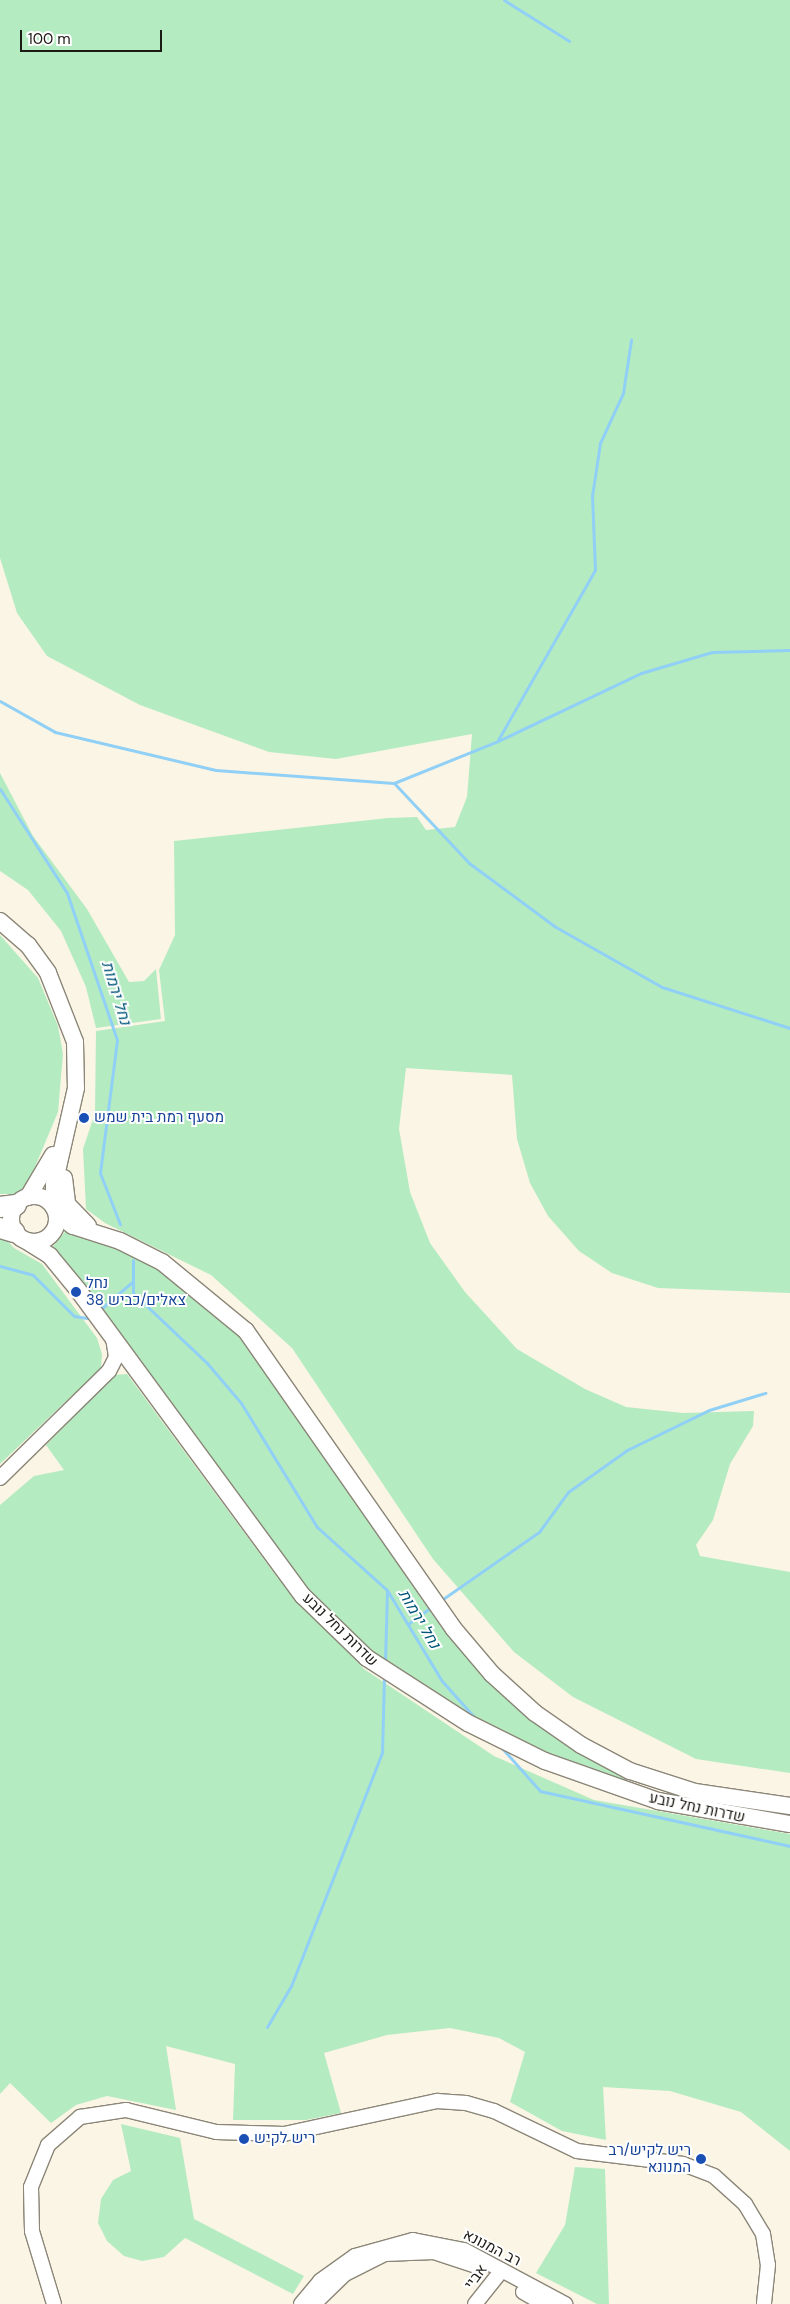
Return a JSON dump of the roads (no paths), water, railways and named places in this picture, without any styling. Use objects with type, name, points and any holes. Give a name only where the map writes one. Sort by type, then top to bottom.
[{"type":"main road","points":[[0,920],[39,959],[64,1004],[77,1056],[74,1101],[54,1185],[55,1211],[50,1236],[14,1234],[10,1218],[15,1203],[46,1172],[74,1101]]},
{"type":"main road","points":[[69,1128],[64,1198],[76,1217],[103,1235]]},
{"type":"main road","points":[[15,1203],[42,1197],[55,1211]]},
{"type":"main road","name":"שדרות נחל נובע","points":[[55,1211],[73,1226],[103,1235],[171,1268],[246,1331],[453,1628],[492,1674],[535,1712],[581,1745],[630,1771],[711,1796],[790,1806]]},
{"type":"main road","name":"שדרות נחל נובע","points":[[14,1234],[50,1256],[113,1337],[303,1596],[393,1677],[507,1745],[598,1782],[702,1811],[790,1824]]},
{"type":"street","points":[[0,1478],[109,1371],[116,1357],[113,1337]]},
{"type":"street","points":[[109,1371],[127,1368],[140,1374]]},
{"type":"street","points":[[54,2304],[32,2231],[31,2187],[48,2145],[80,2117],[126,2110],[216,2132],[269,2135],[316,2130],[437,2101],[466,2102],[494,2111],[585,2153],[683,2164],[714,2176],[745,2204],[762,2234],[768,2265],[764,2304]]},
{"type":"street","name":"רב המנונא","points":[[301,2304],[342,2263],[396,2242],[452,2245],[499,2273],[544,2304]]},
{"type":"street","name":"רב המנונא","points":[[314,2304],[358,2265],[401,2251],[448,2254],[499,2273],[565,2304]]},
{"type":"street","name":"אביי","points":[[475,2304],[499,2273]]},
{"type":"waterway","points":[[504,0],[569,41]]},
{"type":"waterway","points":[[498,740],[595,570],[592,496],[600,443],[623,393],[631,340]]},
{"type":"waterway","points":[[0,701],[55,732],[216,770],[394,783],[498,741],[641,673],[712,652],[790,650]]},
{"type":"waterway","points":[[394,783],[469,863],[554,926],[662,987],[790,1028]]},
{"type":"waterway","name":"נחל ירמות","points":[[0,789],[67,893],[117,1040],[100,1173],[120,1224]]},
{"type":"waterway","name":"נחל ירמות","points":[[133,1260],[133,1293],[207,1363],[241,1403],[317,1527],[387,1590],[442,1681],[475,1718]]},
{"type":"waterway","points":[[0,1266],[33,1275],[74,1316],[87,1318]]},
{"type":"waterway","points":[[102,1308],[132,1282]]},
{"type":"waterway","points":[[440,1601],[539,1532],[568,1492],[627,1450],[709,1410],[765,1393]]},
{"type":"waterway","points":[[385,1662],[387,1591]]},
{"type":"waterway","points":[[408,1624],[433,1606]]},
{"type":"waterway","points":[[267,2027],[291,1986],[382,1753],[384,1676]]},
{"type":"waterway","name":"נחל ירמות","points":[[501,1747],[540,1791],[790,1846]]},
{"type":"place","name":"מסעף רמת בית שמש","points":[[84,1118]]},
{"type":"place","name":"נחל צאלים/כביש 38","points":[[76,1292]]},
{"type":"place","name":"ריש לקיש","points":[[244,2139]]},
{"type":"place","name":"ריש לקיש/רב המנונא","points":[[701,2159]]}]
